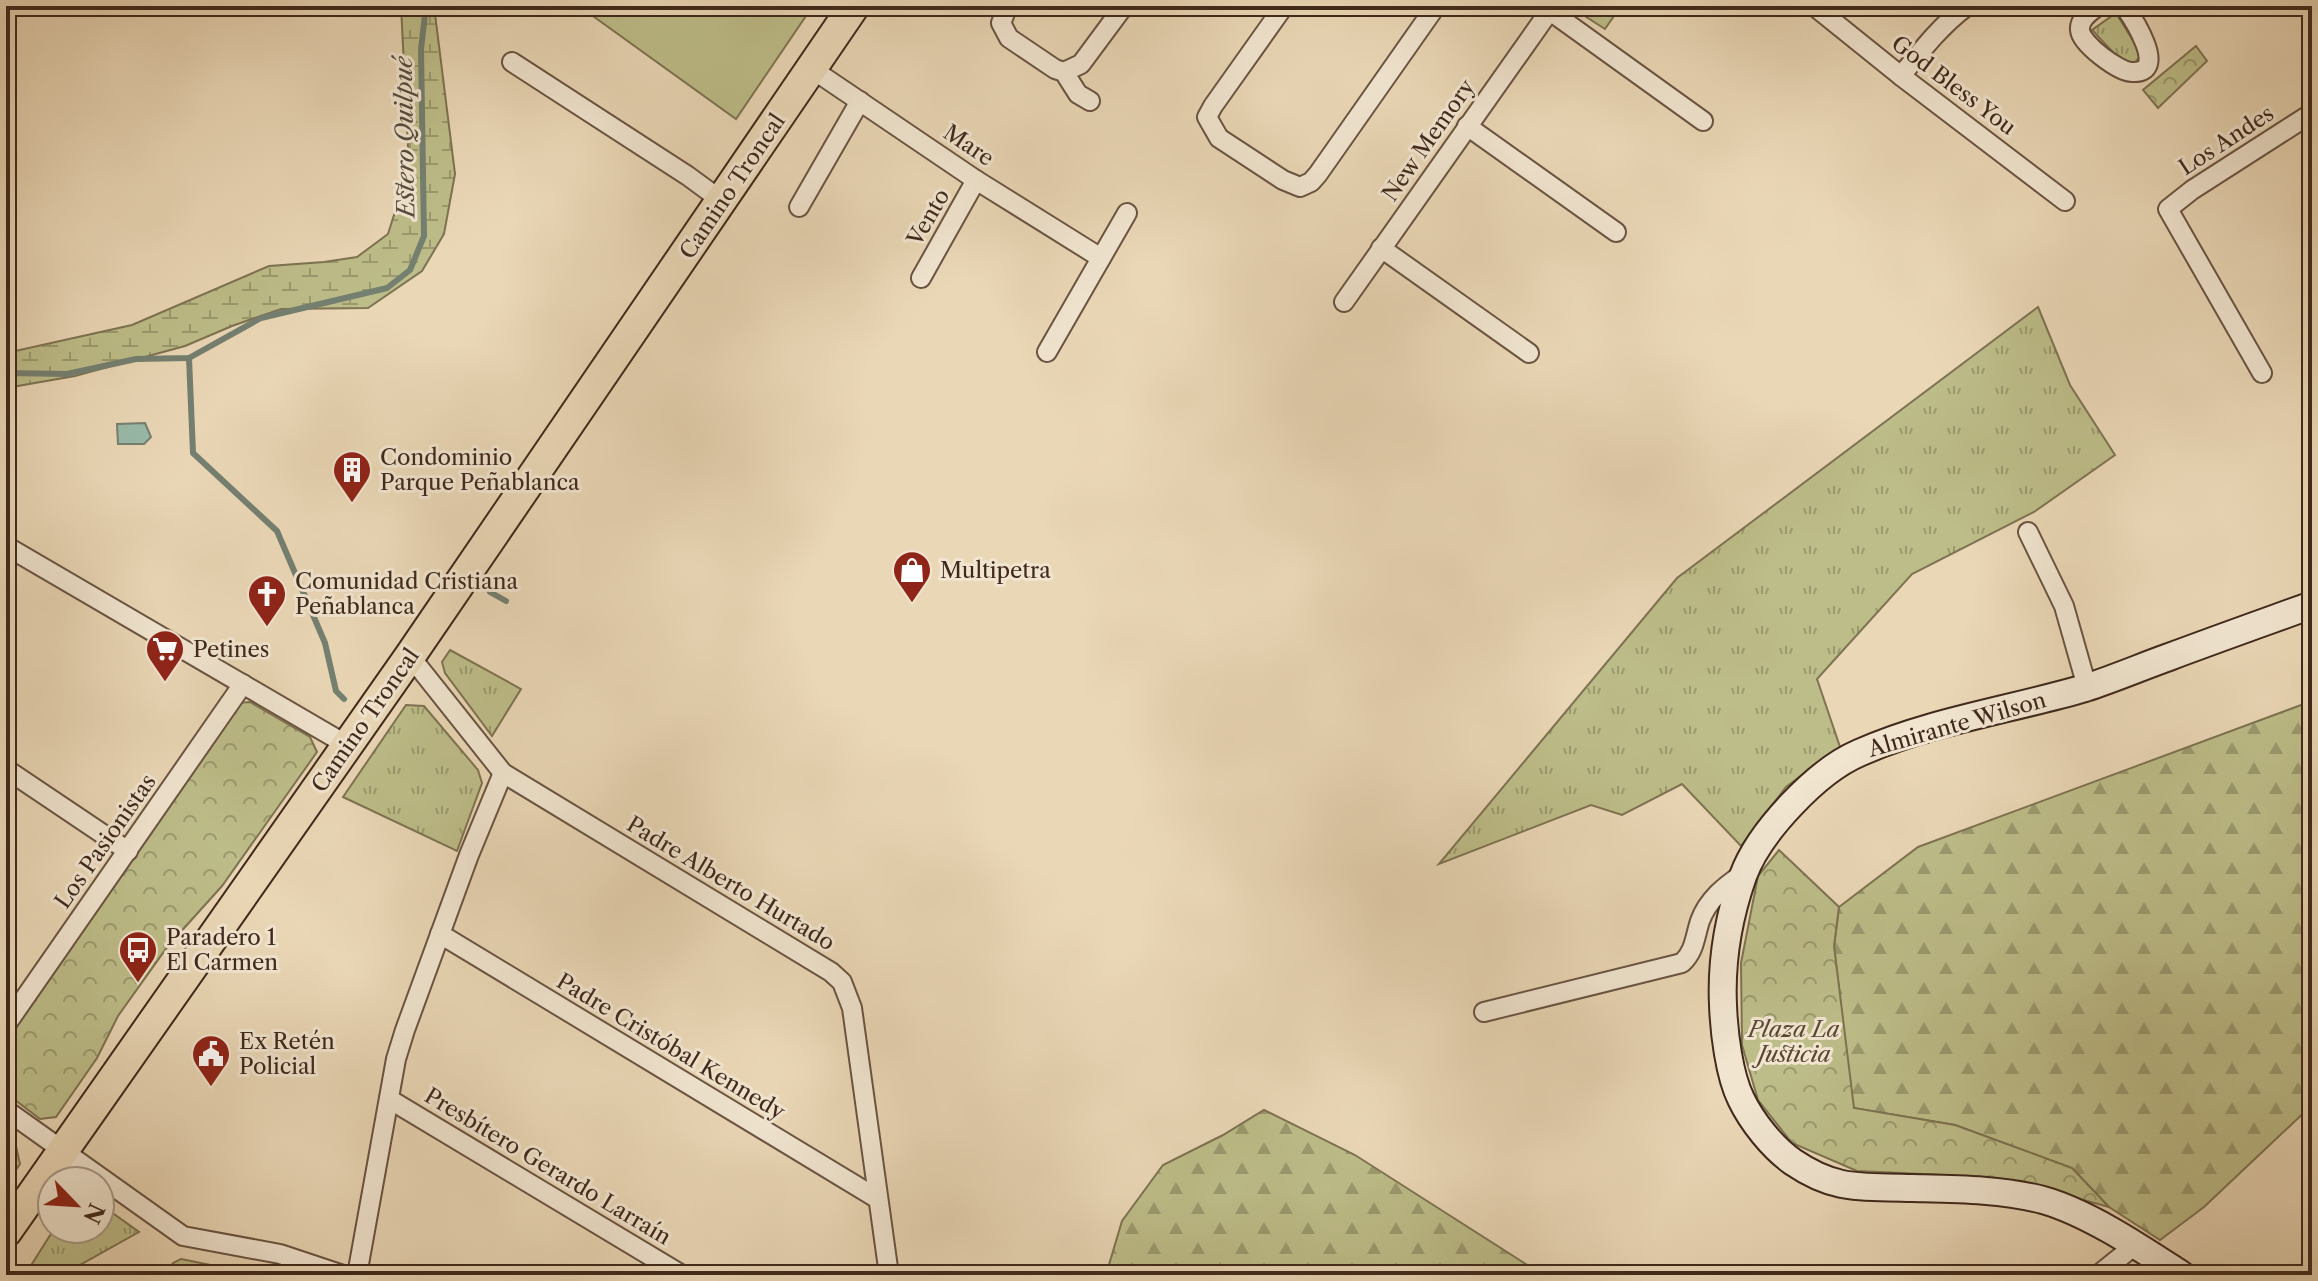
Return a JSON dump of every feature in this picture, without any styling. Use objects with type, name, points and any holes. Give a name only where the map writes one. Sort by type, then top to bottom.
[{"type":"main road","name":"Camino Troncal","points":[[6,1232],[410,656],[854,6]]},
{"type":"street","points":[[1064,72],[1081,64],[1124,6]]},
{"type":"street","points":[[1284,6],[1207,117],[1219,138],[1283,180],[1300,187],[1318,174],[1436,6]]},
{"type":"street","name":"God Bless You","points":[[1814,6],[2065,201]]},
{"type":"street","points":[[1901,76],[1945,25],[1967,6]]},
{"type":"street","points":[[2098,6],[2082,20],[2080,27],[2084,41],[2106,58],[2134,73],[2146,67],[2147,48],[2124,6]]},
{"type":"street","points":[[1551,8],[1703,121]]},
{"type":"street","name":"New Memory","points":[[1344,302],[1551,8]]},
{"type":"street","points":[[1005,14],[1009,38],[1064,72],[1078,94],[1090,101]]},
{"type":"street","points":[[512,62],[722,201]]},
{"type":"street","name":"Mare","points":[[812,69],[976,180],[1101,258]]},
{"type":"street","points":[[799,207],[860,101]]},
{"type":"street","name":"Los Andes","points":[[2262,373],[2168,209],[2192,190],[2312,113]]},
{"type":"street","points":[[1467,126],[1616,232]]},
{"type":"street","name":"Vento","points":[[921,278],[976,180]]},
{"type":"street","points":[[1047,352],[1127,213]]},
{"type":"street","points":[[1381,248],[1529,353]]},
{"type":"street","points":[[2028,532],[2064,606],[2087,687]]},
{"type":"street","points":[[6,546],[347,745]]},
{"type":"street","name":"Almirante Wilson","points":[[2182,1275],[2104,1227],[2043,1201],[1991,1193],[1841,1185],[1811,1173],[1772,1146],[1740,1099],[1730,1061],[1722,984],[1730,925],[1744,873],[1775,823],[1800,794],[1858,753],[1931,728],[2087,687],[2312,605]]},
{"type":"street","points":[[357,1275],[389,1099],[405,1030],[503,773],[410,656]]},
{"type":"street","name":"Los Pasionistas","points":[[6,1025],[243,684]]},
{"type":"street","points":[[6,769],[128,851]]},
{"type":"street","name":"Padre Alberto Hurtado","points":[[503,773],[831,972],[842,982],[852,1008],[889,1275]]},
{"type":"street","points":[[1484,1012],[1682,963],[1692,950],[1708,904],[1744,873]]},
{"type":"street","name":"Padre Cristóbal Kennedy","points":[[440,934],[878,1199]]},
{"type":"street","name":"Presbítero Gerardo Larraín","points":[[389,1099],[682,1275]]},
{"type":"street","points":[[6,1110],[183,1236],[280,1254],[343,1275]]},
{"type":"street","points":[[2098,1275],[2134,1246]]},
{"type":"green space","points":[[401,6],[434,6],[455,174],[444,234],[422,271],[368,308],[281,309],[185,346],[75,376],[12,387],[6,391],[6,353],[132,325],[269,266],[357,257],[388,234],[409,167]]},
{"type":"green space","points":[[579,6],[798,6],[808,13],[736,119]]},
{"type":"green space","points":[[1585,6],[1621,6],[1605,29],[1580,13]]},
{"type":"green space","points":[[2116,13],[2142,55],[2135,62],[2124,64],[2092,30]]},
{"type":"green space","points":[[2196,46],[2207,61],[2158,108],[2143,90]]},
{"type":"green space","points":[[2038,307],[2070,385],[2115,455],[2034,512],[1912,574],[1817,679],[1840,747],[1786,787],[1741,846],[1682,784],[1622,815],[1591,805],[1439,864],[1677,578]]},
{"type":"green space","points":[[450,650],[521,689],[492,736],[445,673],[442,662]]},
{"type":"green space","points":[[2312,701],[2312,1105],[2204,1207],[2160,1240],[2109,1207],[2072,1168],[1955,1125],[1853,1108],[1834,946],[1839,907],[1918,847]]},
{"type":"green space","points":[[250,702],[310,737],[317,752],[222,886],[168,946],[118,1016],[97,1058],[56,1117],[40,1119],[6,1093],[6,1039],[237,703]]},
{"type":"green space","points":[[406,705],[424,706],[478,770],[482,783],[457,851],[343,797]]},
{"type":"green space","name":"Plaza La Justicia","points":[[1779,850],[1839,907],[1834,946],[1854,1108],[1955,1125],[2072,1168],[2109,1207],[2022,1183],[1857,1171],[1792,1143],[1758,1100],[1742,1045],[1741,963],[1758,876]]},
{"type":"green space","points":[[1264,1110],[1355,1155],[1543,1275],[1108,1275],[1122,1221],[1163,1165]]},
{"type":"green space","points":[[6,1135],[15,1142],[20,1164],[6,1184]]},
{"type":"green space","points":[[116,1215],[139,1232],[116,1245]]},
{"type":"green space","points":[[44,1245],[116,1245],[62,1275],[25,1275]]},
{"type":"green space","points":[[181,1259],[260,1275],[165,1273]]},
{"type":"shaded area","points":[[145,423],[151,437],[144,444],[118,444],[117,424]]},
{"type":"waterway","name":"Estero Quilpué","points":[[6,373],[67,374],[136,359],[189,358],[261,318],[387,288],[410,270],[424,236],[421,49],[426,6]]},
{"type":"waterway","points":[[189,358],[193,453],[277,531],[325,643],[336,691],[344,699]]},
{"type":"waterway","points":[[490,592],[506,601]]},
{"type":"place","name":"Condominio Parque Peñablanca","points":[[352,504]]},
{"type":"place","name":"Multipetra","points":[[912,604]]},
{"type":"place","name":"Comunidad Cristiana Peñablanca","points":[[267,628]]},
{"type":"place","name":"Petines","points":[[165,683]]},
{"type":"place","name":"Paradero 1 El Carmen","points":[[138,984]]},
{"type":"place","name":"Ex Retén Policial","points":[[211,1088]]}]
